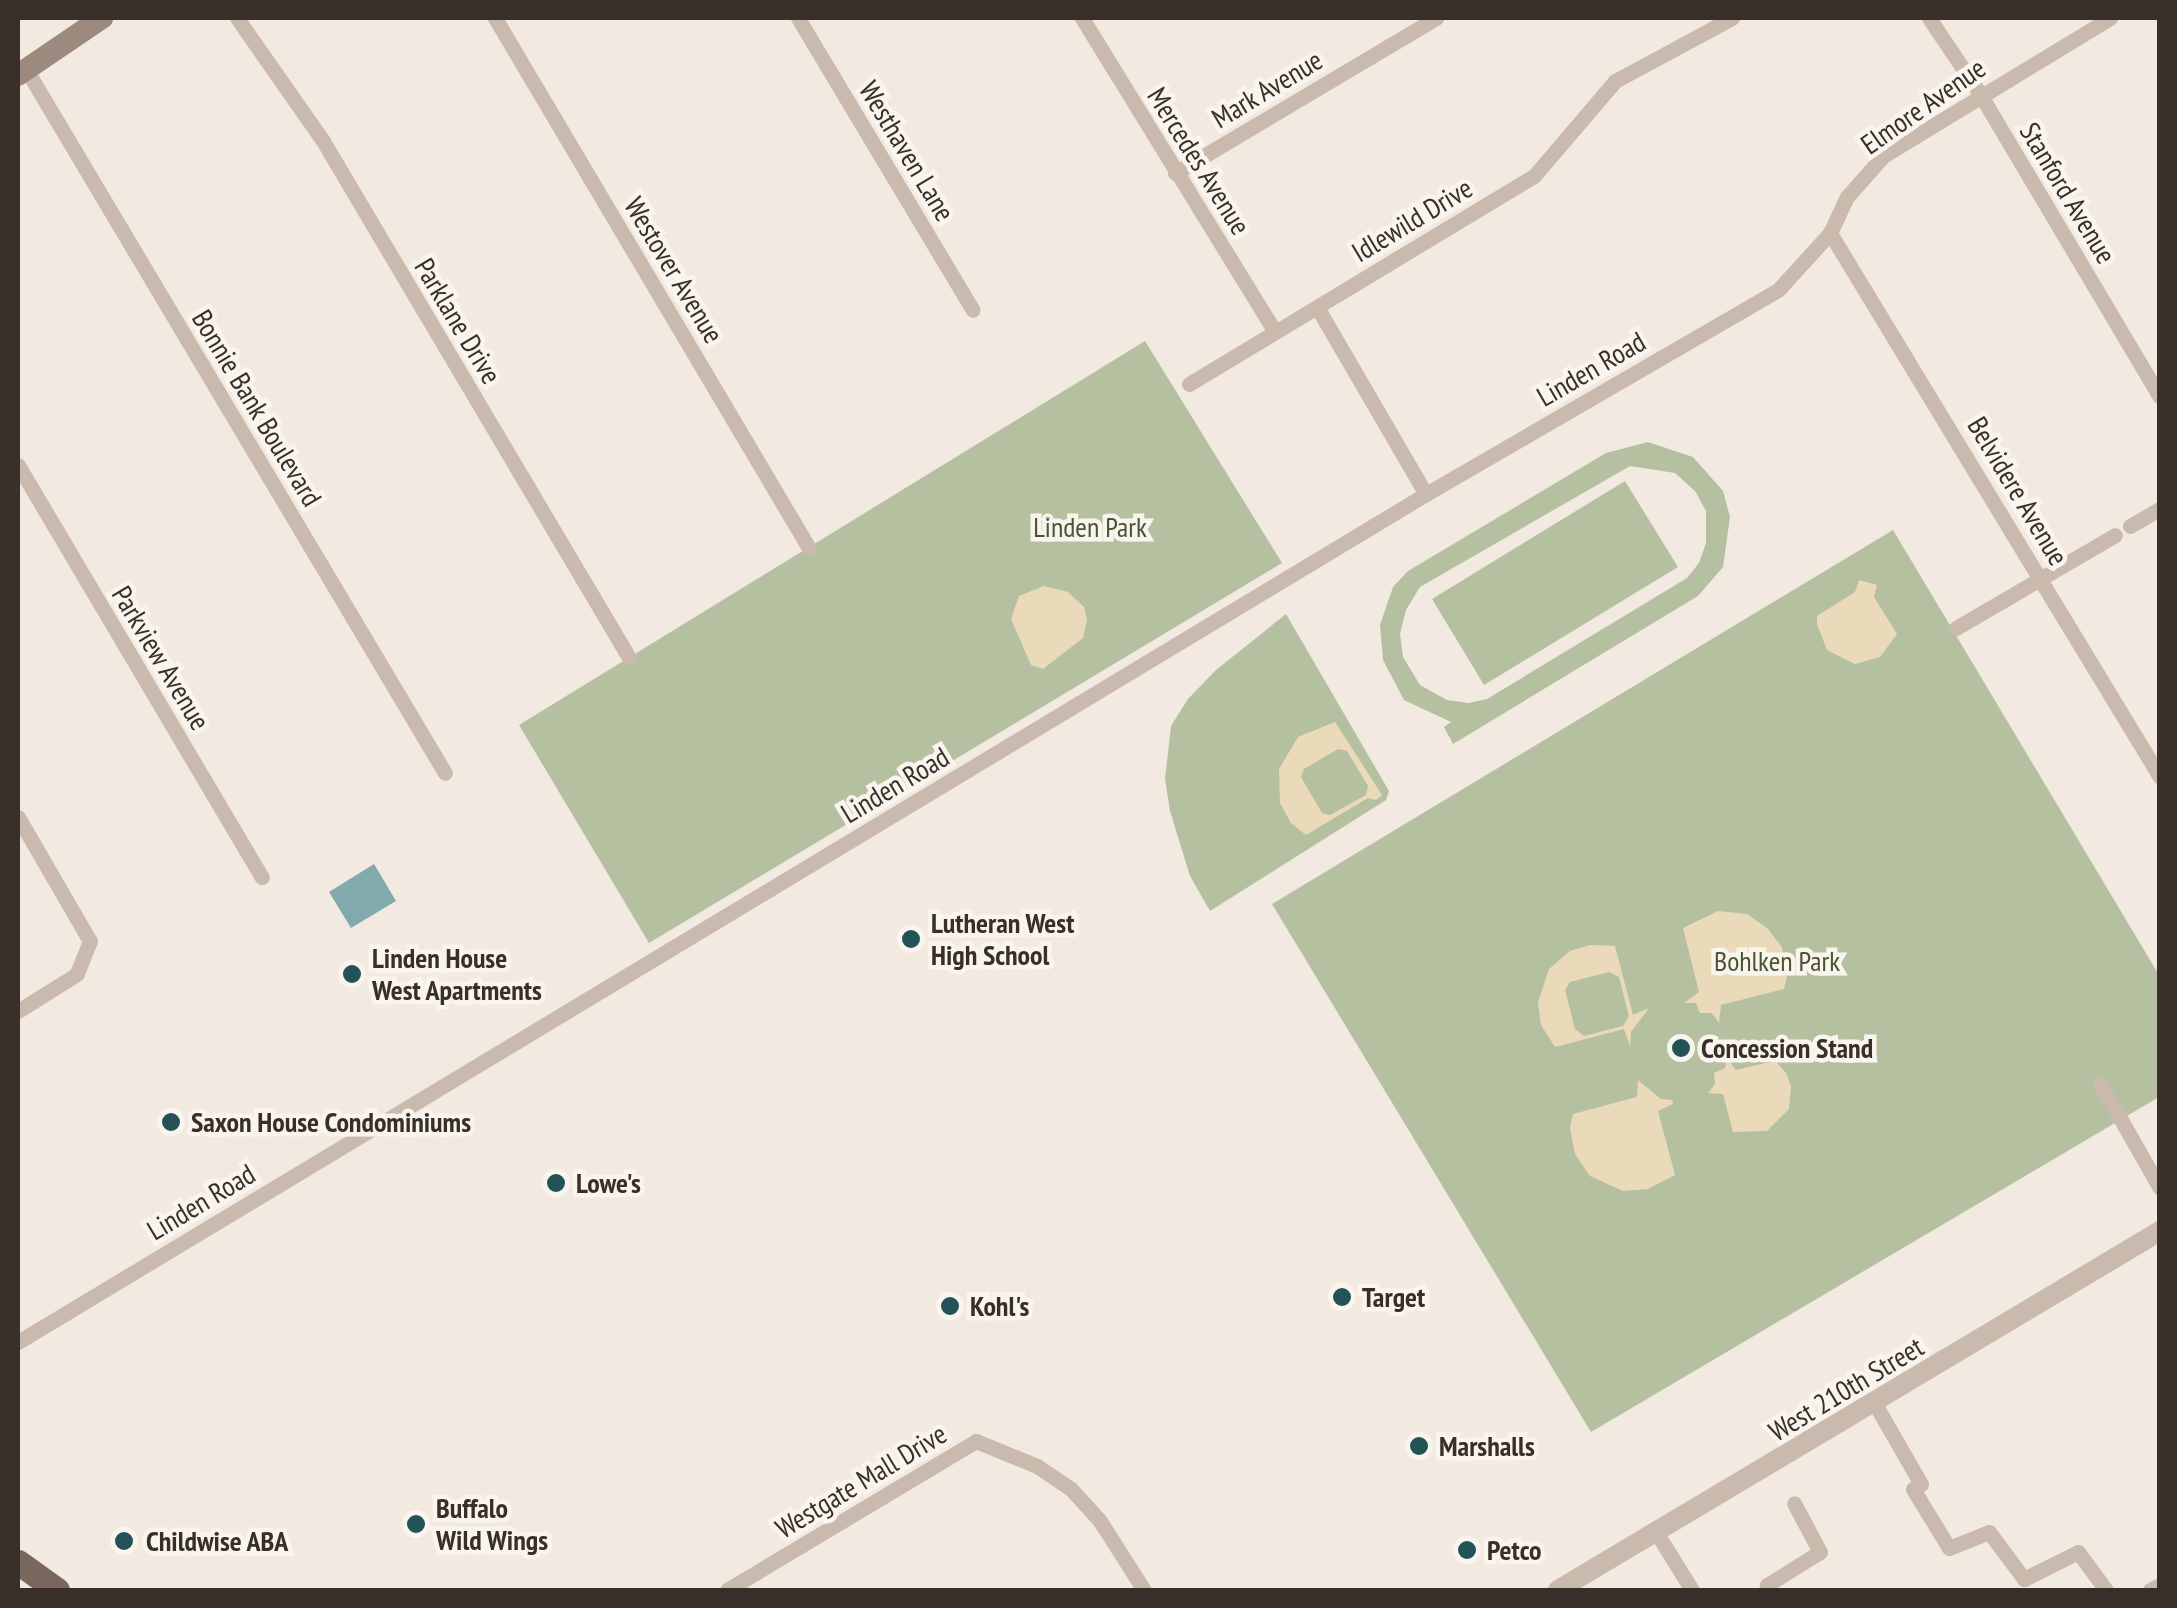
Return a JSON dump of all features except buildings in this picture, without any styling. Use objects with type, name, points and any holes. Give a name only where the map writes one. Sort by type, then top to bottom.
[{"type":"main road","points":[[22,72],[102,18]]},
{"type":"main road","points":[[18,1562],[57,1590]]},
{"type":"street","name":"Parklane Drive","points":[[237,18],[322,141],[628,656]]},
{"type":"street","name":"Westover Avenue","points":[[496,18],[809,548]]},
{"type":"street","name":"Westhaven Lane","points":[[798,18],[972,310]]},
{"type":"street","name":"Mercedes Avenue","points":[[1082,18],[1274,330]]},
{"type":"street","name":"Mark Avenue","points":[[1175,173],[1436,18]]},
{"type":"street","name":"Idlewild Drive","points":[[1188,384],[1534,176],[1584,112],[1615,81],[1732,18]]},
{"type":"street","name":"Stanford Avenue","points":[[1929,18],[1980,94],[2160,397]]},
{"type":"street","name":"Elmore Avenue","points":[[1797,270],[1830,233],[1847,197],[1883,156],[2110,18]]},
{"type":"street","name":"Bonnie Bank Boulevard","points":[[22,72],[445,773]]},
{"type":"street","name":"Belvidere Avenue","points":[[1830,233],[2160,777]]},
{"type":"street","name":"Linden Road","points":[[18,1342],[1426,494],[1780,290],[1797,270]]},
{"type":"street","points":[[1317,306],[1426,494]]},
{"type":"street","name":"Parkview Avenue","points":[[18,465],[262,877]]},
{"type":"street","points":[[2130,526],[2160,509]]},
{"type":"street","points":[[1956,628],[2115,535]]},
{"type":"street","points":[[18,817],[90,941],[77,974],[18,1010]]},
{"type":"street","points":[[2100,1084],[2160,1188]]},
{"type":"street","name":"West 210th Street","points":[[1558,1590],[2160,1231]]},
{"type":"street","points":[[1875,1404],[1921,1484],[1913,1489],[1948,1548],[1989,1532],[2024,1579],[2078,1552],[2106,1590]]},
{"type":"street","name":"Westgate Mall Drive","points":[[728,1590],[976,1442],[1038,1466],[1071,1489],[1100,1521],[1144,1590]]},
{"type":"street","points":[[1766,1590],[1767,1584],[1820,1552],[1794,1503]]},
{"type":"street","points":[[1656,1532],[1692,1590]]},
{"type":"street","points":[[2150,1590],[2160,1585]]},
{"type":"green space","name":"Linden Park","points":[[1145,341],[1282,563],[649,943],[519,725]]},
{"type":"green space","points":[[1648,442],[1693,457],[1723,491],[1730,517],[1723,567],[1698,596],[1453,744],[1444,727],[1451,722],[1404,700],[1383,660],[1380,625],[1393,587],[1408,571],[1606,453]],"holes":[[[1630,466],[1675,473],[1695,491],[1706,511],[1706,543],[1699,563],[1687,578],[1487,699],[1469,703],[1447,700],[1420,685],[1403,657],[1400,634],[1406,610],[1420,587]]]},
{"type":"green space","points":[[1625,481],[1678,567],[1484,685],[1432,599]]},
{"type":"green space","name":"Bohlken Park","points":[[1893,530],[2159,975],[2159,1097],[1591,1432],[1272,904]]},
{"type":"green space","points":[[1286,614],[1389,791],[1386,800],[1210,911],[1190,876],[1170,811],[1165,779],[1171,726],[1188,699],[1216,670]]},
{"type":"sand","points":[[1859,580],[1877,585],[1874,597],[1897,634],[1880,657],[1855,664],[1827,650],[1817,616],[1855,592]]},
{"type":"sand","points":[[1044,586],[1068,592],[1084,607],[1087,619],[1083,638],[1043,669],[1031,665],[1011,619],[1019,596]]},
{"type":"sand","points":[[1335,722],[1382,795],[1376,800],[1368,798],[1306,835],[1291,823],[1280,803],[1279,769],[1298,737]],"holes":[[[1338,749],[1347,751],[1368,786],[1366,795],[1330,815],[1322,813],[1301,777],[1304,769]]]},
{"type":"sand","points":[[1718,911],[1747,914],[1767,928],[1782,947],[1787,976],[1784,989],[1721,1005],[1719,1023],[1712,1013],[1700,1013],[1696,1003],[1684,1003],[1699,992],[1683,928]]},
{"type":"sand","points":[[1590,945],[1615,946],[1633,1015],[1649,1008],[1631,1032],[1630,1046],[1624,1029],[1555,1047],[1541,1025],[1538,1002],[1549,969],[1570,951]],"holes":[[[1609,972],[1619,977],[1629,1016],[1623,1026],[1584,1036],[1575,1029],[1565,990],[1570,982]]]},
{"type":"sand","points":[[1727,1058],[1736,1070],[1775,1061],[1786,1073],[1791,1086],[1789,1109],[1767,1131],[1733,1132],[1723,1094],[1708,1093],[1715,1084],[1714,1073],[1725,1068]]},
{"type":"sand","points":[[1638,1080],[1661,1099],[1672,1100],[1673,1104],[1658,1111],[1675,1175],[1648,1189],[1623,1191],[1590,1176],[1575,1154],[1570,1128],[1573,1114],[1637,1097]]},
{"type":"water","points":[[374,864],[396,901],[351,928],[329,892]]},
{"type":"place","name":"Lutheran West High School","points":[[911,939]]},
{"type":"place","name":"Linden House West Apartments","points":[[352,974]]},
{"type":"place","name":"Concession Stand","points":[[1681,1048]]},
{"type":"place","name":"Saxon House Condominiums","points":[[171,1122]]},
{"type":"place","name":"Lowe's","points":[[556,1183]]},
{"type":"place","name":"Target","points":[[1342,1297]]},
{"type":"place","name":"Kohl's","points":[[950,1306]]},
{"type":"place","name":"Marshalls","points":[[1419,1446]]},
{"type":"place","name":"Buffalo Wild Wings","points":[[416,1524]]},
{"type":"place","name":"Childwise ABA","points":[[124,1541]]},
{"type":"place","name":"Petco","points":[[1467,1550]]}]
